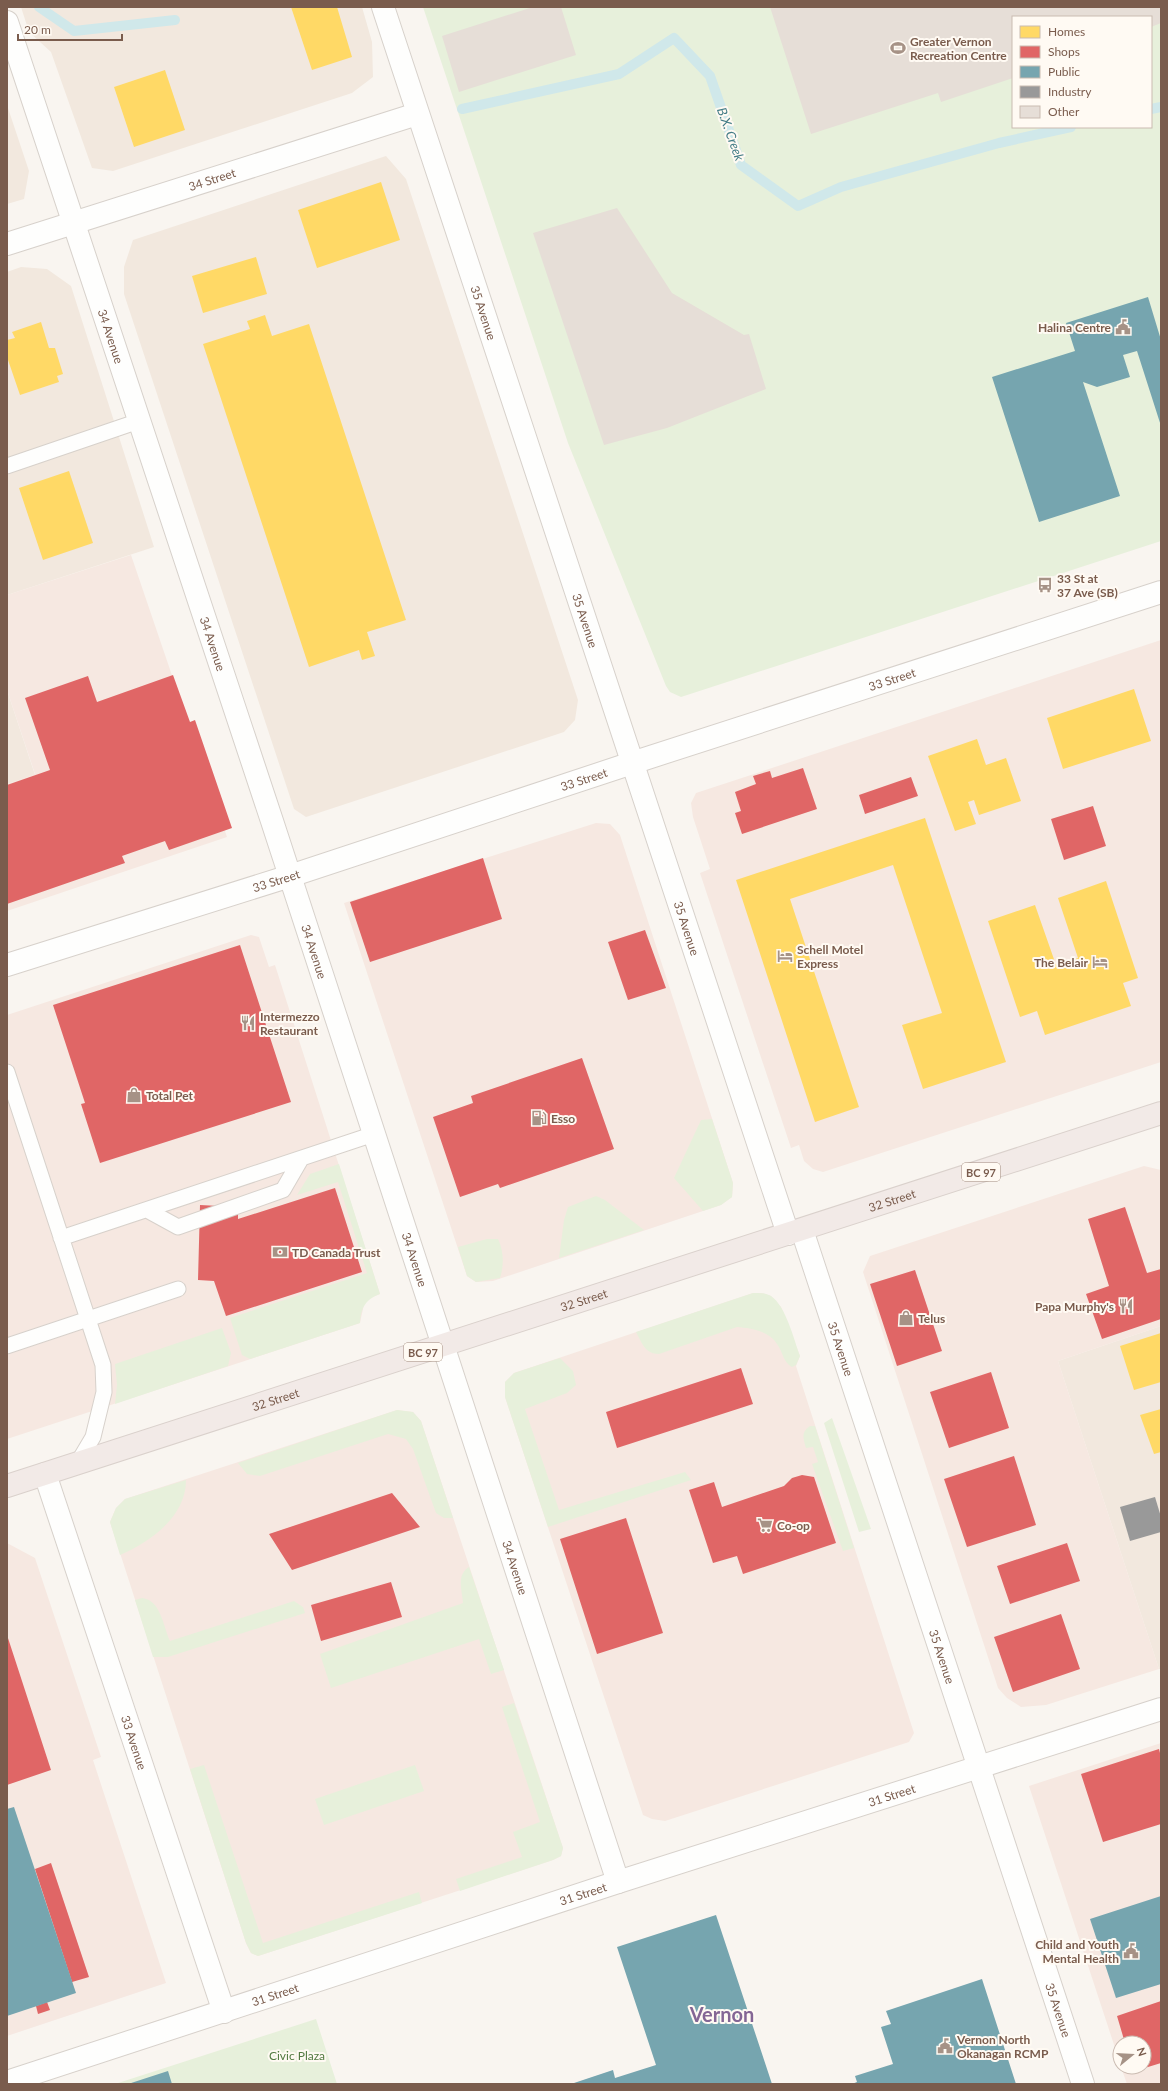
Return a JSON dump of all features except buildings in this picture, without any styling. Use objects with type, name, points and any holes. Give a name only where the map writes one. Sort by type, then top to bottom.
[{"type":"highway","name":"32 Street","points":[[7,1486],[1161,1113]]},
{"type":"street","name":"35 Avenue","points":[[383,7],[632,763],[978,1766],[1083,2084]]},
{"type":"street","name":"34 Avenue","points":[[7,22],[290,876],[618,1882]]},
{"type":"street","name":"34 Street","points":[[7,244],[417,114]]},
{"type":"street","name":"33 Street","points":[[7,965],[290,876],[632,763],[1161,592]]},
{"type":"street","name":"33 Avenue","points":[[45,1474],[224,2012]]},
{"type":"street","name":"31 Street","points":[[7,2082],[618,1882],[978,1766],[1161,1709]]},
{"type":"lane","points":[[7,466],[139,421]]},
{"type":"lane","points":[[7,1072],[103,1365],[104,1392],[93,1437],[77,1464]]},
{"type":"lane","points":[[61,1238],[374,1134]]},
{"type":"lane","points":[[147,1210],[178,1227],[283,1190],[301,1159]]},
{"type":"lane","points":[[7,1346],[178,1289]]},
{"type":"shaded area","points":[[21,7],[362,7],[372,42],[373,77],[352,93],[113,171],[92,168],[51,52],[29,32]]},
{"type":"shaded area","points":[[7,105],[29,171],[24,199],[7,204]]},
{"type":"shaded area","points":[[386,156],[406,179],[578,700],[575,720],[564,732],[306,817],[294,809],[124,294],[124,267],[133,240]]},
{"type":"shaded area","points":[[21,267],[47,269],[71,286],[154,547],[7,595],[7,272]]},
{"type":"shaded area","points":[[131,555],[227,837],[7,911],[7,784],[35,774],[7,690],[7,595]]},
{"type":"shaded area","points":[[1161,640],[1161,1062],[823,1172],[813,1169],[804,1161],[799,1145],[791,1148],[700,873],[710,869],[693,817],[691,803],[696,793]]},
{"type":"shaded area","points":[[7,690],[35,775],[7,784]]},
{"type":"shaded area","points":[[596,823],[610,824],[620,835],[733,1183],[732,1197],[721,1205],[493,1281],[476,1282],[467,1276],[344,903]]},
{"type":"shaded area","points":[[251,935],[259,937],[269,967],[275,965],[380,1294],[370,1298],[364,1304],[360,1323],[7,1439],[7,1015]]},
{"type":"shaded area","points":[[1144,1166],[1161,1170],[1161,1326],[1058,1361],[1159,1669],[1046,1705],[1021,1707],[1007,1698],[998,1688],[863,1272],[870,1256]]},
{"type":"shaded area","points":[[753,1293],[762,1293],[771,1296],[781,1307],[800,1356],[796,1366],[914,1733],[909,1742],[665,1821],[652,1819],[643,1815],[505,1397],[505,1382],[514,1373]]},
{"type":"shaded area","points":[[1161,1326],[1161,1669],[1159,1669],[1058,1361]]},
{"type":"shaded area","points":[[397,1410],[413,1412],[421,1421],[563,1848],[561,1856],[553,1860],[258,1956],[251,1953],[246,1943],[110,1522],[116,1508],[125,1499]]},
{"type":"shaded area","points":[[7,1543],[35,1558],[101,1757],[93,1760],[166,1983],[7,2036]]},
{"type":"shaded area","points":[[1161,1743],[1161,2084],[1127,2084],[1124,2075],[1152,2075],[1152,2035],[1112,2035],[1112,2039],[1029,1786]]},
{"type":"green space","points":[[423,7],[1161,7],[1161,541],[681,697],[670,692],[666,686],[568,443]]},
{"type":"green space","points":[[712,1119],[733,1183],[732,1197],[721,1205],[703,1211],[674,1178],[701,1120]]},
{"type":"green space","points":[[339,1164],[380,1294],[371,1298],[365,1304],[360,1323],[250,1359],[242,1355],[230,1318],[367,1273],[338,1182],[297,1195],[310,1174]]},
{"type":"green space","points":[[596,1196],[605,1200],[644,1230],[559,1258],[564,1220],[568,1207]]},
{"type":"green space","points":[[487,1239],[498,1239],[500,1244],[503,1264],[500,1278],[476,1282],[467,1276],[458,1247]]},
{"type":"green space","points":[[753,1293],[771,1296],[781,1307],[789,1324],[800,1356],[796,1365],[792,1367],[789,1365],[774,1340],[765,1333],[754,1329],[737,1327],[659,1354],[654,1354],[647,1350],[636,1332]]},
{"type":"green space","points":[[222,1328],[231,1353],[228,1366],[115,1404],[117,1385],[115,1364]]},
{"type":"green space","points":[[560,1358],[573,1371],[576,1385],[567,1393],[525,1409],[559,1510],[685,1472],[691,1480],[548,1527],[505,1397],[505,1382],[514,1373]]},
{"type":"green space","points":[[397,1410],[413,1412],[421,1421],[453,1518],[444,1518],[436,1513],[413,1449],[406,1439],[388,1434],[260,1476],[247,1474],[238,1463]]},
{"type":"green space","points":[[832,1418],[871,1529],[859,1532],[824,1423]]},
{"type":"green space","points":[[810,1426],[815,1426],[854,1548],[843,1551],[812,1464],[818,1462],[813,1447],[806,1448],[804,1433]]},
{"type":"green space","points":[[186,1480],[180,1506],[173,1517],[143,1543],[120,1555],[110,1522],[116,1508],[125,1499]]},
{"type":"green space","points":[[469,1567],[504,1670],[491,1674],[479,1639],[331,1688],[320,1654],[463,1603],[461,1578],[462,1574]]},
{"type":"green space","points":[[142,1598],[153,1603],[157,1609],[170,1641],[294,1601],[303,1607],[305,1613],[168,1657],[153,1657],[135,1600]]},
{"type":"green space","points":[[514,1703],[563,1848],[561,1856],[460,1891],[456,1879],[522,1857],[513,1832],[540,1822],[502,1707]]},
{"type":"green space","points":[[204,1765],[263,1943],[419,1892],[422,1903],[258,1956],[251,1953],[246,1943],[190,1769]]},
{"type":"green space","points":[[415,1765],[424,1791],[324,1825],[315,1799]]},
{"type":"green space","name":"Civic Plaza","points":[[316,2019],[337,2084],[115,2084]]},
{"type":"waterway","name":"B.X. Creek","points":[[39,7],[74,31],[175,20]]},
{"type":"waterway","name":"B.X. Creek","points":[[462,109],[619,74],[674,38],[710,76],[741,165],[798,206],[841,187],[999,143],[1066,128]]},
{"type":"waterway","name":"B.X. Creek","points":[[1152,109],[1161,107]]},
{"type":"place","name":"Greater Vernon Recreation Centre","points":[[898,48]]},
{"type":"place","name":"Halina Centre","points":[[1123,327]]},
{"type":"place","name":"33 St at 37 Ave (SB)","points":[[1045,585]]},
{"type":"place","name":"Schell Motel Express","points":[[785,956]]},
{"type":"place","name":"The Belair","points":[[1100,962]]},
{"type":"place","name":"Intermezzo Restaurant","points":[[248,1023]]},
{"type":"place","name":"Total Pet","points":[[134,1095]]},
{"type":"place","name":"Esso","points":[[539,1118]]},
{"type":"place","name":"TD Canada Trust","points":[[280,1252]]},
{"type":"place","name":"Papa Murphy's","points":[[1126,1306]]},
{"type":"place","name":"Telus","points":[[906,1318]]},
{"type":"place","name":"Co-op","points":[[765,1525]]},
{"type":"place","name":"Child and Youth Mental Health","points":[[1131,1951]]},
{"type":"place","name":"Vernon North Okanagan RCMP","points":[[945,2046]]},
{"type":"district","name":"Vernon","points":[[722,2014]]}]
